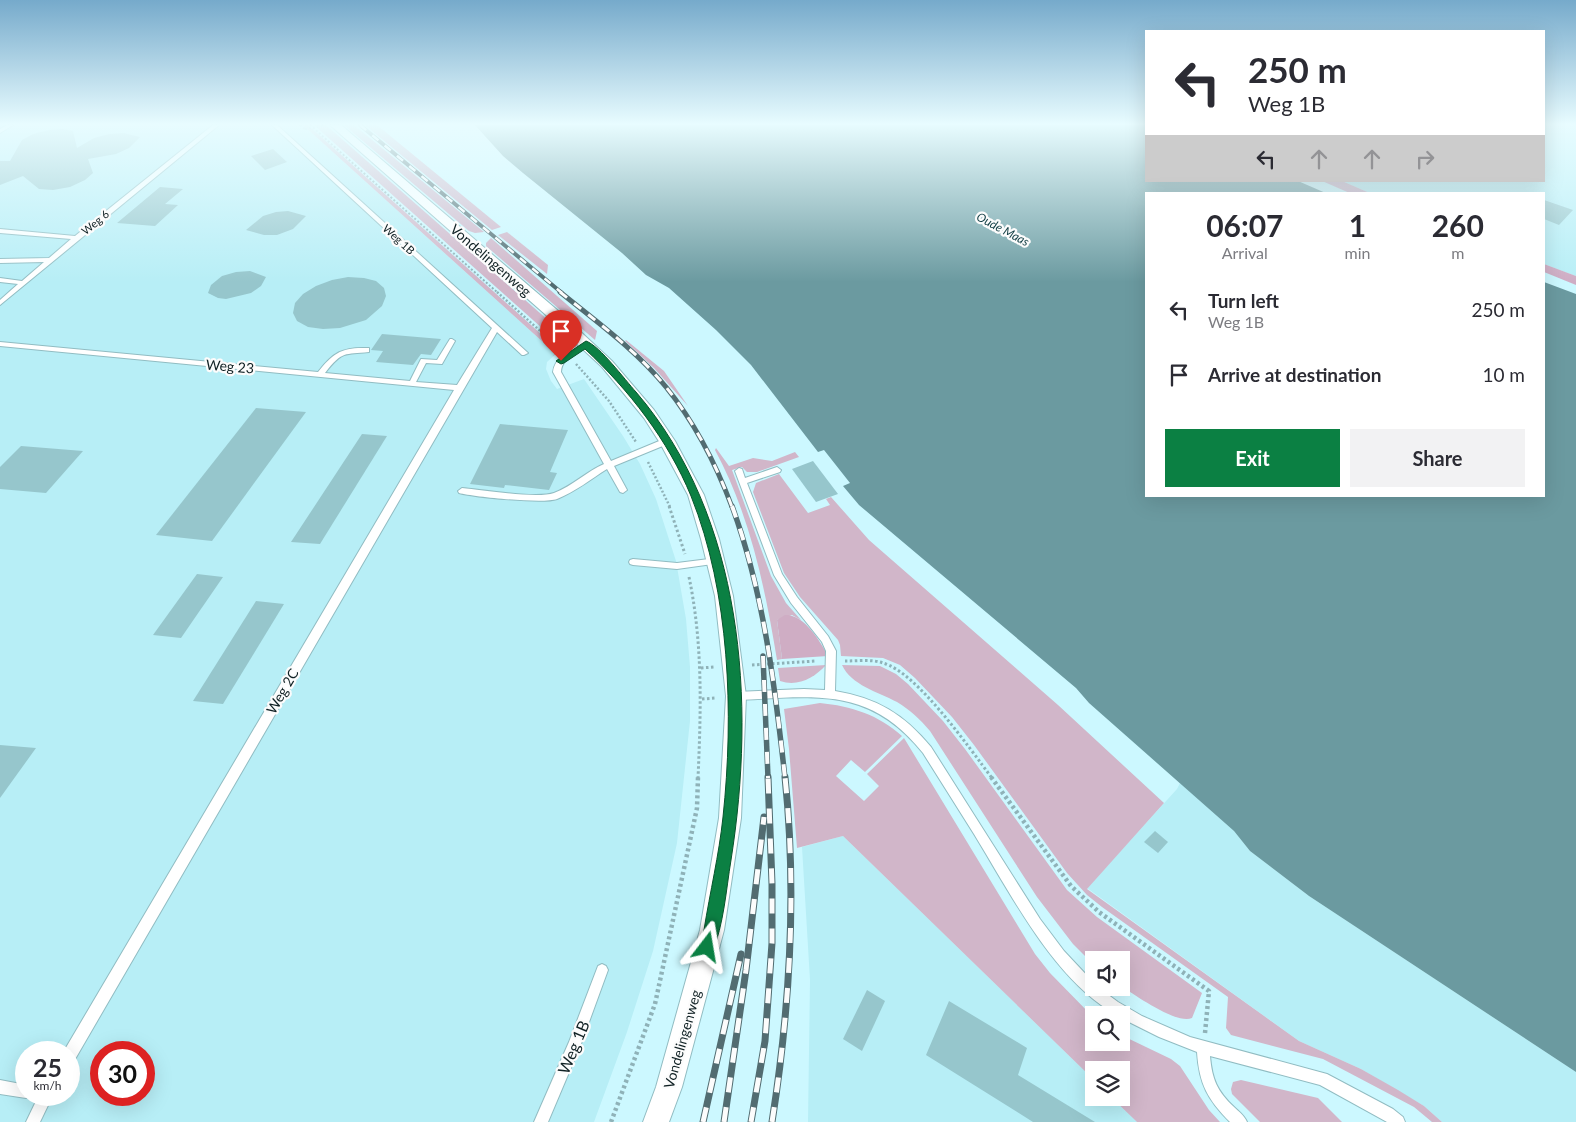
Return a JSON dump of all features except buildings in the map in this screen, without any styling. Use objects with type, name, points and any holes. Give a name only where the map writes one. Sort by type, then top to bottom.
[{"type":"street","name":"Vondelingenweg","points":[[396,177],[586,344],[629,389],[668,441],[696,495],[717,561],[724,596],[736,696],[730,818],[712,930],[669,1088],[656,1122]]},
{"type":"lane","name":"Weg 6","points":[[0,303],[150,177]]},
{"type":"lane","name":"Weg 1B","points":[[332,177],[524,353]]},
{"type":"lane","points":[[0,231],[76,238]]},
{"type":"lane","points":[[0,261],[50,260]]},
{"type":"lane","points":[[0,280],[23,283]]},
{"type":"lane","name":"Weg 2C","points":[[78,1041],[496,327]]},
{"type":"lane","points":[[412,383],[424,361],[438,362],[452,341]]},
{"type":"lane","name":"Weg 23","points":[[0,344],[459,388]]},
{"type":"lane","points":[[586,344],[557,366],[557,372],[624,490]]},
{"type":"lane","points":[[320,374],[335,356],[342,352],[367,350]]},
{"type":"lane","points":[[462,491],[535,498],[553,497],[567,491],[610,465],[668,441]]},
{"type":"lane","points":[[744,482],[777,470]]},
{"type":"lane","points":[[739,471],[778,575],[794,600],[825,639],[831,651],[830,694]]},
{"type":"lane","points":[[634,562],[687,566],[717,561]]},
{"type":"lane","points":[[736,696],[804,693],[830,694],[852,697],[876,706],[897,717],[913,731],[928,750],[1031,916],[1074,973],[1102,998],[1130,1017],[1170,1037],[1203,1048],[1322,1079],[1391,1119]]},
{"type":"lane","name":"Weg 1B","points":[[541,1122],[575,1044],[602,970]]},
{"type":"lane","points":[[1203,1048],[1207,1083],[1222,1105],[1240,1122]]},
{"type":"lane","points":[[0,1087],[15,1090]]},
{"type":"lane","points":[[33,1122],[41,1106]]},
{"type":"path","name":"Vondelingenweg","points":[[369,177],[568,356],[597,385],[637,442]]},
{"type":"path","points":[[611,1122],[655,1004],[697,808],[702,699],[696,611],[687,566],[668,502],[646,459]]},
{"type":"path","points":[[701,668],[871,660],[890,665],[904,673],[928,697],[970,748],[1071,886],[1099,912],[1210,992],[1203,1048]]},
{"type":"shaded area","points":[[0,177],[361,177],[556,354],[547,362],[546,369],[557,389],[584,379],[640,464],[656,499],[676,561],[686,619],[690,667],[690,721],[677,843],[653,951],[627,1032],[594,1122],[0,1122]]},
{"type":"shaded area","points":[[361,177],[366,177],[560,351],[553,356],[555,353]]},
{"type":"shaded area","points":[[373,177],[386,177],[565,335],[567,337],[563,345]]},
{"type":"shaded area","points":[[406,177],[418,177],[484,232],[475,233],[469,231]]},
{"type":"shaded area","points":[[428,177],[441,177],[501,227],[492,230]]},
{"type":"shaded area","points":[[1545,177],[1576,177],[1576,276],[1545,264],[1545,192],[1367,192],[1344,182],[1545,182]]},
{"type":"shaded area","points":[[1324,182],[1344,182],[1367,192],[1347,192]]},
{"type":"shaded area","points":[[507,232],[548,265],[547,274],[498,235]]},
{"type":"shaded area","points":[[491,238],[597,331],[595,340],[486,246],[486,243]]},
{"type":"shaded area","points":[[1545,264],[1576,276],[1576,285],[1545,272]]},
{"type":"shaded area","points":[[625,341],[664,371],[688,406],[654,368]]},
{"type":"shaded area","points":[[716,448],[729,466],[753,458],[772,461],[795,452],[799,457],[757,472],[747,472],[742,467],[732,470],[771,576],[786,603],[801,620],[792,615],[777,620],[782,659],[777,660],[755,552],[747,526],[738,500],[715,450]]},
{"type":"shaded area","points":[[779,474],[808,513],[830,505],[826,499],[831,497],[869,540],[1058,705],[1164,803],[1087,889],[1299,1041],[1361,1069],[1424,1106],[1442,1122],[1432,1122],[1414,1107],[1323,1059],[1231,1035],[1226,1028],[1228,997],[1087,895],[1067,873],[952,717],[915,678],[900,665],[883,658],[841,656],[838,640],[800,597],[784,573],[753,492],[756,483]]},
{"type":"shaded area","points":[[785,615],[799,619],[805,624],[816,636],[828,656],[782,659],[777,620]]},
{"type":"shaded area","points":[[826,665],[816,674],[805,680],[793,683],[780,681],[778,668]]},
{"type":"shaded area","points":[[842,665],[880,666],[896,674],[908,684],[943,721],[965,749],[1067,890],[1097,917],[1202,993],[1192,1018],[1185,1019],[1167,1013],[1130,992],[1130,951],[1085,951],[1085,956],[1073,944],[1037,897],[930,731],[915,715],[902,705],[858,683],[846,672]]},
{"type":"shaded area","points":[[820,703],[843,706],[884,722],[902,736],[865,772],[851,760],[836,776],[864,801],[879,786],[867,774],[904,738],[1035,954],[1050,973],[1085,1009],[1085,1051],[1130,1051],[1130,1039],[1171,1059],[1180,1066],[1209,1110],[1220,1122],[1137,1122],[1120,1106],[1130,1106],[1130,1061],[1085,1061],[1085,1071],[843,836],[797,848],[784,709]]},
{"type":"shaded area","points":[[1180,783],[1234,831],[1250,851],[1309,896],[1576,1072],[1576,1122],[1442,1122],[1424,1106],[1361,1069],[1299,1041],[1087,888],[1177,789]]},
{"type":"shaded area","points":[[843,836],[1085,1071],[1085,1106],[1120,1106],[1137,1122],[808,1122],[810,980],[802,847]]},
{"type":"shaded area","points":[[1241,1080],[1318,1098],[1342,1122],[1260,1122],[1232,1094],[1233,1082]]},
{"type":"water","name":"Oude Maas","points":[[528,177],[1145,177],[1145,182],[1300,182],[1323,192],[1145,192],[1145,497],[1545,497],[1545,282],[1576,294],[1576,1072],[1309,896],[1250,851],[1234,831],[1089,703],[1076,688],[859,505],[843,486],[850,483],[824,450],[818,452],[751,365],[716,330],[669,288],[646,275],[622,253]]},
{"type":"railway","points":[[423,177],[562,293]]},
{"type":"railway","points":[[560,292],[629,349],[666,387],[704,444],[732,507]]},
{"type":"railway","points":[[732,506],[752,572],[767,640],[785,778]]},
{"type":"railway","points":[[763,656],[768,778]]},
{"type":"railway","points":[[751,1122],[765,1041],[772,943],[768,777]]},
{"type":"railway","points":[[772,1122],[783,1036],[790,950],[791,863],[785,777]]},
{"type":"railway","points":[[724,1122],[746,970],[764,817]]},
{"type":"railway","points":[[703,1122],[741,954]]},
{"type":"route","points":[[561,361],[586,344],[607,364],[649,414],[668,441],[696,495],[717,561],[724,596],[736,696],[730,818],[712,930],[707,947]]}]
